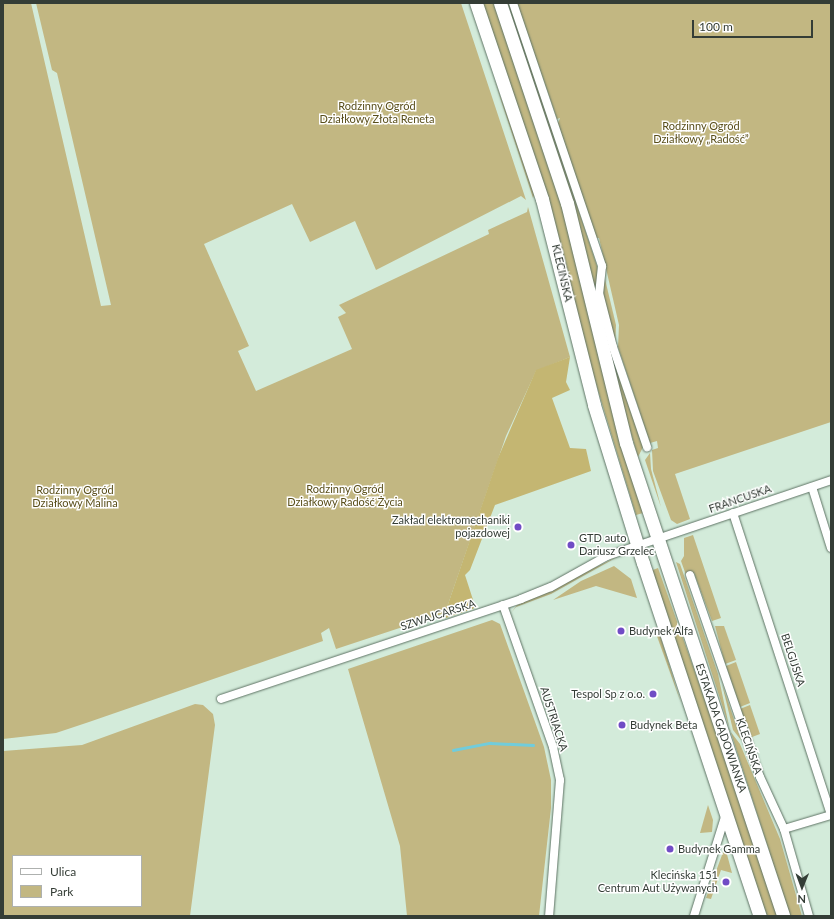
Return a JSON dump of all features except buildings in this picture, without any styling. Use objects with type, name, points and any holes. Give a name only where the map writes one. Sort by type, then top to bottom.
[{"type":"main road","name":"KLECIŃSKA","points":[[476,3],[542,199],[594,405],[638,546]]},
{"type":"main road","name":"KLECIŃSKA","points":[[500,3],[567,203],[615,403],[657,539]]},
{"type":"main road","name":"ESTAKADA GĄDOWIANKA","points":[[657,539],[783,916]]},
{"type":"main road","name":"ESTAKADA GĄDOWIANKA","points":[[638,546],[760,916]]},
{"type":"street","points":[[513,3],[602,266],[599,293],[613,347],[648,447]]},
{"type":"street","name":"FRANCUSKA","points":[[657,539],[831,480]]},
{"type":"street","points":[[812,487],[831,548]]},
{"type":"street","name":"BELGIJSKA","points":[[733,513],[831,815]]},
{"type":"street","name":"SZWAJCARSKA","points":[[221,699],[503,605],[551,587],[595,561],[657,539]]},
{"type":"street","name":"KLECIŃSKA","points":[[690,575],[760,777],[784,829],[809,916]]},
{"type":"street","name":"AUSTRIACKA","points":[[503,605],[553,747],[560,780],[549,916]]},
{"type":"street","points":[[694,916],[726,812]]},
{"type":"street","points":[[784,829],[831,815]]},
{"type":"green space","points":[[3,3],[31,3],[101,306],[111,305],[57,73],[52,70],[36,3],[461,3],[526,200],[521,196],[376,270],[355,221],[310,242],[292,204],[204,244],[249,346],[238,351],[256,391],[352,349],[338,317],[346,313],[339,305],[489,234],[488,230],[527,212],[528,207],[570,357],[536,371],[506,436],[445,613],[336,649],[329,628],[321,633],[323,641],[89,722],[56,733],[3,739]]},
{"type":"green space","points":[[482,3],[494,3],[556,184],[643,513],[636,515],[586,351],[544,188]]},
{"type":"green space","points":[[505,3],[510,3],[598,269],[597,288],[643,447],[638,457],[612,369],[576,212]]},
{"type":"green space","name":"Rodzinny Ogród Działkowy „Radość”","points":[[517,3],[831,3],[831,422],[675,474],[690,519],[677,524],[671,520],[653,471],[652,450],[658,448],[657,441],[650,443],[618,347],[619,325],[599,238],[595,238],[558,123],[560,118],[557,119]]},
{"type":"green space","points":[[494,79],[535,193],[533,198],[519,155]]},
{"type":"green space","points":[[604,275],[616,325],[615,347],[602,297]]},
{"type":"green space","points":[[650,453],[651,469],[661,507],[645,460]]},
{"type":"green space","points":[[693,535],[721,618],[712,621],[694,573],[686,575],[681,561],[684,556],[684,538]]},
{"type":"green space","points":[[619,556],[551,594],[516,607],[511,613],[517,605]]},
{"type":"green space","points":[[676,562],[680,564],[718,674],[729,727]]},
{"type":"green space","points":[[614,566],[631,579],[637,598],[596,586],[553,600],[581,581]]},
{"type":"green space","points":[[658,568],[715,728],[778,916],[767,916],[760,899],[650,571]]},
{"type":"green space","points":[[492,620],[500,624],[544,747],[551,780],[551,808],[539,916],[407,916],[400,846],[348,669]]},
{"type":"green space","points":[[715,626],[724,626],[736,660],[725,664]]},
{"type":"green space","points":[[655,627],[660,635],[681,703],[654,628]]},
{"type":"green space","points":[[736,662],[750,703],[740,707],[726,666]]},
{"type":"green space","points":[[722,684],[741,740],[733,730]]},
{"type":"green space","points":[[195,704],[203,705],[213,714],[215,725],[190,916],[3,916],[3,751],[82,745]]},
{"type":"green space","points":[[750,705],[760,734],[752,737],[740,709]]},
{"type":"green space","points":[[731,732],[740,744],[780,839],[802,916],[790,916]]},
{"type":"green space","points":[[708,805],[713,820],[712,832],[700,833]]},
{"type":"green space","points":[[725,847],[732,873],[721,870],[711,899],[706,898]]},
{"type":"shaded area","points":[[570,357],[566,382],[570,390],[552,398],[570,448],[586,449],[591,471],[495,505],[470,570],[465,575],[475,606],[473,609],[446,618],[445,613],[498,458],[536,370]]},
{"type":"waterway","points":[[453,750],[490,743],[533,745]]},
{"type":"place","name":"Zakład elektromechaniki pojazdowej","points":[[518,527]]},
{"type":"place","name":"GTD auto Dariusz Grzelec","points":[[571,545]]},
{"type":"place","name":"Budynek Alfa","points":[[621,631]]},
{"type":"place","name":"Tespol Sp z o.o.","points":[[653,694]]},
{"type":"place","name":"Budynek Beta","points":[[622,725]]},
{"type":"place","name":"Budynek Gamma","points":[[670,849]]},
{"type":"place","name":"Klecińska 151 Centrum Aut Używanych","points":[[726,882]]},
{"type":"park label","name":"Rodzinny Ogród Działkowy Złota Reneta","points":[[377,113]]},
{"type":"park label","name":"Rodzinny Ogród Działkowy Radość Życia","points":[[345,496]]},
{"type":"park label","name":"Rodzinny Ogród Działkowy Malina","points":[[75,497]]}]
